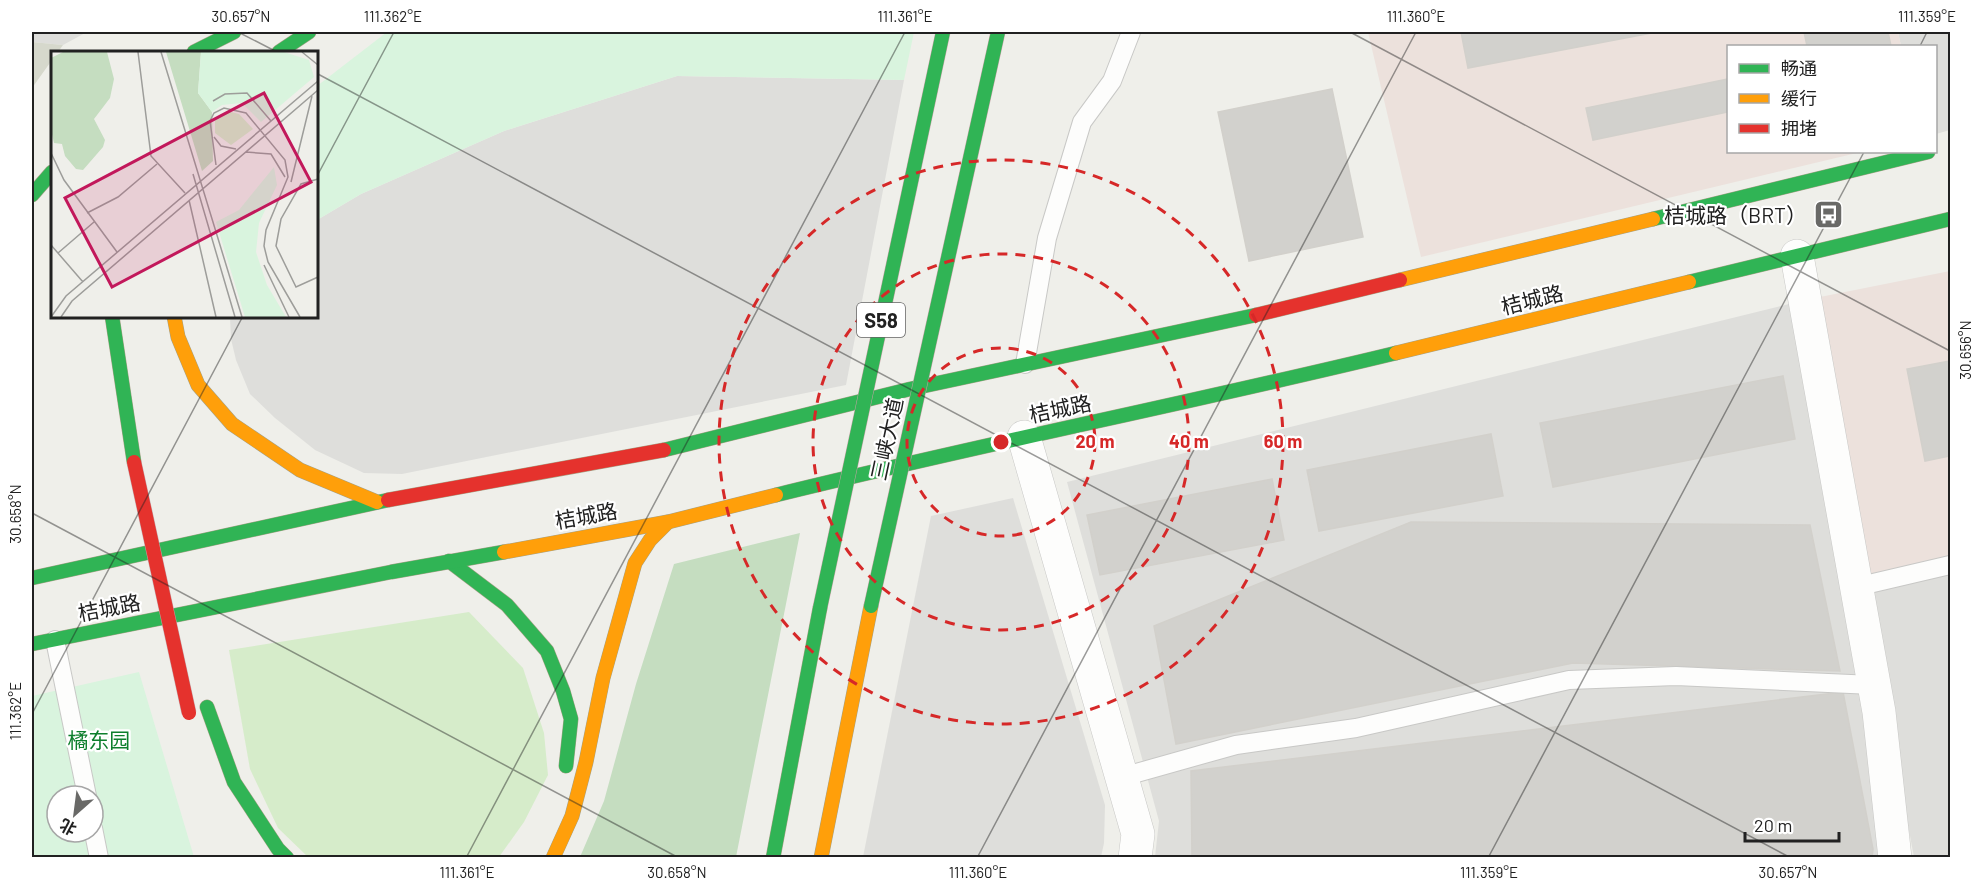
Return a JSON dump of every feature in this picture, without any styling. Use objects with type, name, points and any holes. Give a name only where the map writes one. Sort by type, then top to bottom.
[{"type":"main road","points":[[196,51],[234,32]]},
{"type":"main road","points":[[280,51],[309,32]]},
{"type":"main road","name":"三峡大道","points":[[773,858],[820,608],[943,32]]},
{"type":"main road","name":"三峡大道","points":[[821,858],[871,606],[998,32]]},
{"type":"main road","points":[[32,578],[377,502],[653,453],[910,389],[1222,323],[1924,153]]},
{"type":"main road","points":[[32,195],[51,173]]},
{"type":"main road","name":"桔城路","points":[[32,644],[449,561],[668,522],[926,458],[1238,392],[1950,219]]},
{"type":"main road","points":[[112,318],[134,462],[191,719]]},
{"type":"main road","points":[[174,318],[178,337],[198,385],[232,424],[300,470],[377,502]]},
{"type":"main road","points":[[553,858],[572,816],[586,762],[603,678],[634,563],[650,540],[668,522]]},
{"type":"main road","points":[[171,537],[176,560]]},
{"type":"main road","points":[[449,561],[507,605],[548,651],[571,719],[563,780]]},
{"type":"main road","points":[[186,605],[190,628]]},
{"type":"main road","points":[[206,701],[234,782],[278,849],[287,858]]},
{"type":"street","points":[[1797,256],[1879,712],[1895,858]]},
{"type":"street","points":[[1024,437],[1138,834],[1135,858]]},
{"type":"lane","points":[[1025,364],[1047,238],[1082,122],[1112,81],[1131,32]]},
{"type":"lane","points":[[1856,587],[1950,565]]},
{"type":"lane","points":[[55,640],[85,784]]},
{"type":"lane","points":[[1122,777],[1236,745],[1356,728],[1569,680],[1676,676],[1874,685]]},
{"type":"shaded area","points":[[32,32],[87,32],[63,45],[32,42]]},
{"type":"shaded area","points":[[1368,32],[1898,32],[1901,45],[1727,45],[1727,153],[1857,153],[1421,257]]},
{"type":"shaded area","points":[[1898,32],[1950,32],[1950,130],[1937,134],[1937,45],[1901,45]]},
{"type":"shaded area","points":[[32,42],[63,45],[59,51],[51,51],[51,61],[32,88]]},
{"type":"shaded area","points":[[677,76],[904,80],[846,385],[402,474],[364,473],[315,450],[275,418],[250,394],[236,360],[231,339],[230,318],[318,318],[318,219],[361,194],[504,131]]},
{"type":"shaded area","points":[[1950,271],[1950,563],[1856,587],[1805,300]]},
{"type":"shaded area","points":[[1805,300],[1895,857],[1155,857],[1159,821],[1067,482]]},
{"type":"shaded area","points":[[1013,498],[1105,805],[1104,843],[1101,857],[863,857],[931,516]]},
{"type":"shaded area","points":[[1950,572],[1950,857],[1914,857],[1863,590]]},
{"type":"green space","points":[[387,32],[914,32],[904,80],[677,76],[504,131],[361,194],[318,219],[318,85]]},
{"type":"green space","points":[[800,533],[736,857],[580,857],[604,801],[636,684],[674,564]]},
{"type":"green space","points":[[469,612],[523,668],[544,733],[548,775],[524,822],[499,857],[308,857],[278,828],[250,769],[229,650]]},
{"type":"green space","name":"橘东园","points":[[139,672],[194,857],[32,857],[32,696]]},
{"type":"building","points":[[1461,32],[1657,32],[1468,68]]},
{"type":"building","points":[[1804,32],[1888,32],[1891,45],[1807,45]]},
{"type":"building","points":[[1727,79],[1727,112],[1593,140],[1586,108]]},
{"type":"building","points":[[1332,89],[1363,237],[1249,261],[1218,112]]},
{"type":"building","points":[[1950,361],[1950,456],[1925,461],[1907,369]]},
{"type":"building","points":[[1783,376],[1795,439],[1553,487],[1540,423]]},
{"type":"building","points":[[1491,434],[1503,496],[1319,531],[1307,470]]},
{"type":"building","points":[[1272,479],[1284,540],[1100,575],[1087,515]]},
{"type":"building","points":[[1411,522],[1810,525],[1840,671],[1573,663],[1176,744],[1154,626]]},
{"type":"building","points":[[1843,692],[1873,849],[1872,858],[1192,858],[1191,771]]},
{"type":"traffic: fast","points":[[196,51],[234,32]]},
{"type":"traffic: fast","points":[[280,51],[309,32]]},
{"type":"traffic: fast","points":[[820,608],[943,32]]},
{"type":"traffic: fast","points":[[871,606],[998,32]]},
{"type":"traffic: fast","points":[[1653,219],[1924,153]]},
{"type":"traffic: fast","points":[[32,195],[51,173]]},
{"type":"traffic: fast","points":[[1689,282],[1950,219]]},
{"type":"traffic: fast","points":[[664,450],[910,389],[1256,315]]},
{"type":"traffic: fast","points":[[112,318],[134,462]]},
{"type":"traffic: fast","points":[[776,495],[1396,353]]},
{"type":"traffic: fast","points":[[32,578],[388,500]]},
{"type":"traffic: fast","points":[[32,644],[391,572],[504,552]]},
{"type":"traffic: fast","points":[[449,561],[507,605],[547,651],[571,719],[566,766]]},
{"type":"traffic: fast","points":[[773,858],[820,608]]},
{"type":"traffic: fast","points":[[207,707],[234,782],[278,849],[287,858]]},
{"type":"traffic: slow","points":[[1400,280],[1653,219]]},
{"type":"traffic: slow","points":[[1396,353],[1689,282]]},
{"type":"traffic: slow","points":[[174,318],[178,337],[198,385],[232,424],[300,470],[377,502]]},
{"type":"traffic: slow","points":[[504,552],[668,522],[776,495]]},
{"type":"traffic: slow","points":[[553,858],[572,816],[586,762],[603,678],[635,563],[650,540],[668,522]]},
{"type":"traffic: slow","points":[[821,858],[871,606]]},
{"type":"traffic: jam","points":[[1256,315],[1400,280]]},
{"type":"traffic: jam","points":[[388,500],[664,450]]},
{"type":"traffic: jam","points":[[134,462],[189,713]]},
{"type":"place","name":"桔城路（BRT）","points":[[1828,214]]}]
